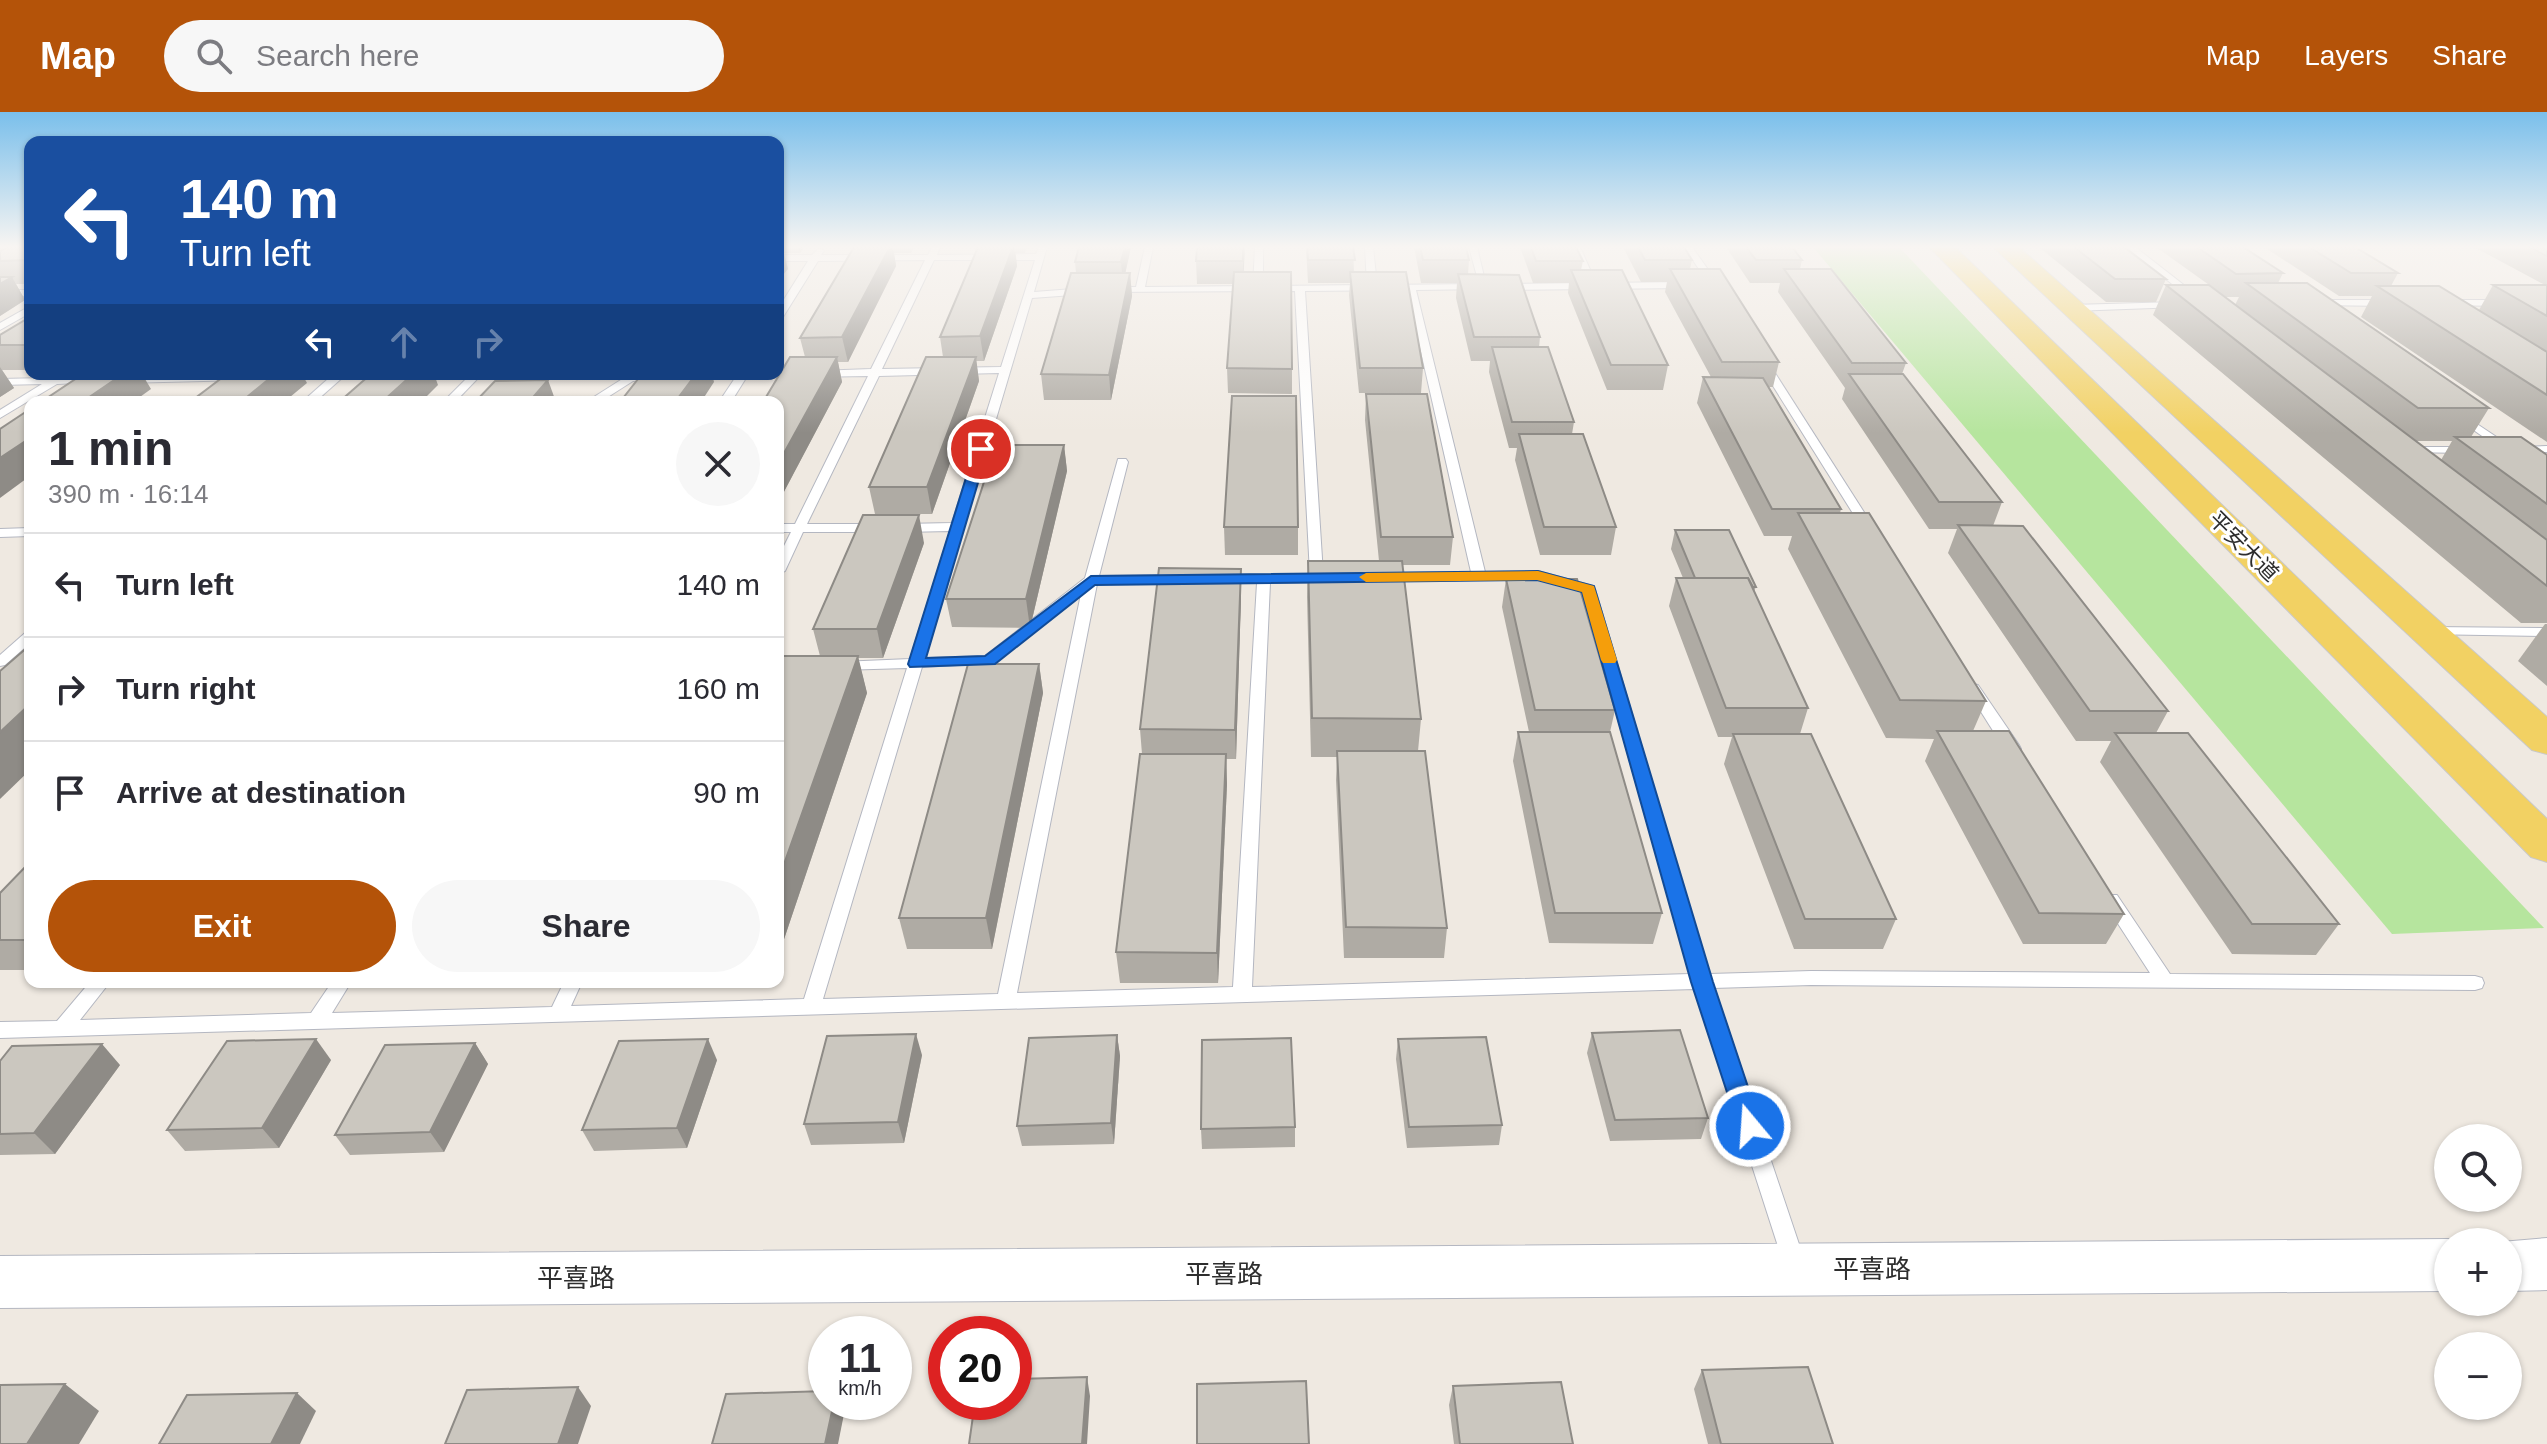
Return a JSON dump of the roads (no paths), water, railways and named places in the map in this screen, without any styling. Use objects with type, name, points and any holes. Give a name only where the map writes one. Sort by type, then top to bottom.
[{"type":"main road","name":"平安大道","points":[[2004,309],[2547,846]]},
{"type":"main road","points":[[2073,309],[2547,740]]},
{"type":"street","points":[[2522,1265],[2547,1264]]},
{"type":"street","name":"平喜路","points":[[0,1282],[2434,1265]]},
{"type":"lane","points":[[784,560],[906,309]]},
{"type":"lane","points":[[811,1008],[1024,309]]},
{"type":"lane","points":[[1301,309],[1317,578]]},
{"type":"lane","points":[[1416,309],[1479,576]]},
{"type":"lane","points":[[2307,309],[2312,313]]},
{"type":"lane","points":[[0,327],[24,313]]},
{"type":"lane","points":[[1755,350],[1879,544]]},
{"type":"lane","points":[[784,374],[1005,370]]},
{"type":"lane","points":[[0,382],[30,380]]},
{"type":"lane","points":[[30,396],[56,380]]},
{"type":"lane","points":[[315,396],[333,380]]},
{"type":"lane","points":[[455,396],[471,380]]},
{"type":"lane","points":[[602,396],[628,380]]},
{"type":"lane","points":[[0,415],[24,400]]},
{"type":"lane","points":[[2443,404],[2527,464]]},
{"type":"lane","points":[[2406,459],[2394,450],[2547,449]]},
{"type":"lane","points":[[1006,1003],[1091,580],[1122,462]]},
{"type":"lane","points":[[784,528],[957,527]]},
{"type":"lane","points":[[0,533],[24,532]]},
{"type":"lane","points":[[824,667],[989,660],[1091,580],[1538,575],[1588,589],[1702,982],[1797,1270]]},
{"type":"lane","points":[[1242,995],[1264,578]]},
{"type":"lane","points":[[2427,631],[2547,632]]},
{"type":"lane","points":[[0,662],[24,641]]},
{"type":"lane","points":[[1966,677],[2018,756]]},
{"type":"lane","points":[[2105,888],[2165,981]]},
{"type":"lane","points":[[0,1030],[1811,978],[2475,983]]},
{"type":"lane","points":[[61,1030],[96,988]]},
{"type":"lane","points":[[318,1019],[338,988]]},
{"type":"lane","points":[[558,1014],[570,988]]}]
